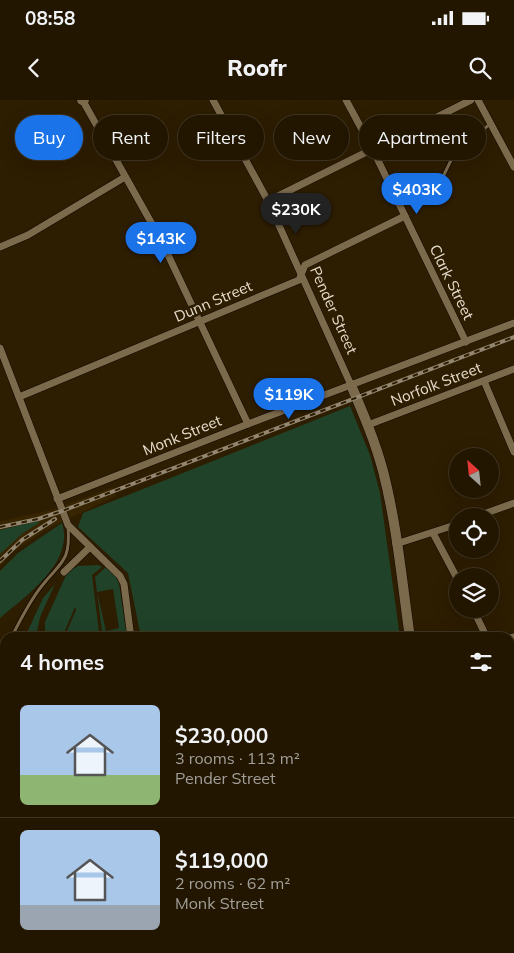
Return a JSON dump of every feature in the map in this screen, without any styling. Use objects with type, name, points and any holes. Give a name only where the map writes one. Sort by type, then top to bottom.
[{"type":"street","points":[[83,100],[161,240],[248,424]]},
{"type":"street","name":"Pender Street","points":[[213,100],[268,201],[368,425],[385,479],[409,632]]},
{"type":"street","name":"Clark Street","points":[[346,100],[359,124]]},
{"type":"street","points":[[442,115],[471,100]]},
{"type":"street","points":[[478,100],[514,167]]},
{"type":"street","points":[[268,201],[359,157]]},
{"type":"street","name":"Clark Street","points":[[378,160],[466,342]]},
{"type":"street","points":[[0,247],[28,235],[65,211],[125,177]]},
{"type":"street","name":"Dunn Street","points":[[19,397],[299,280],[305,265],[405,216]]},
{"type":"street","name":"Monk Street","points":[[57,499],[351,384],[514,323]]},
{"type":"street","points":[[0,348],[68,525],[120,576],[124,584],[130,632]]},
{"type":"street","name":"Norfolk Street","points":[[368,425],[514,370]]},
{"type":"street","points":[[484,381],[514,452]]},
{"type":"street","points":[[499,508],[514,503]]},
{"type":"street","points":[[396,544],[449,527]]},
{"type":"street","points":[[433,533],[452,568]]},
{"type":"street","points":[[64,572],[90,547]]},
{"type":"street","points":[[478,618],[485,632]]},
{"type":"lane","points":[[439,186],[454,154],[490,124]]},
{"type":"lane","points":[[14,632],[41,586],[57,571],[66,558],[69,543],[68,525]]},
{"type":"shaded area","points":[[113,487],[116,496],[46,530],[11,553],[0,567],[0,521],[51,510]]},
{"type":"green space","points":[[350,406],[370,455],[380,493],[399,632],[140,632],[128,573],[78,527],[83,513]]},
{"type":"green space","points":[[38,521],[39,523],[23,533],[0,554],[0,530]]},
{"type":"green space","points":[[62,523],[64,537],[61,551],[55,564],[34,589],[0,618],[0,571],[18,553]]},
{"type":"green space","points":[[98,565],[102,567],[92,575],[99,632],[67,631],[76,610],[75,607],[64,632],[45,632],[45,622],[67,573],[78,566]]},
{"type":"green space","points":[[106,567],[116,577],[119,584],[126,632],[99,632],[102,631],[95,577]],"holes":[[[113,589],[119,628],[106,631],[97,592]]]},
{"type":"green space","points":[[55,584],[40,617],[37,632],[27,632],[43,598]]},
{"type":"railway","points":[[0,527],[38,519],[62,511],[514,337]]},
{"type":"railway","points":[[0,561],[22,540],[55,519]]}]
